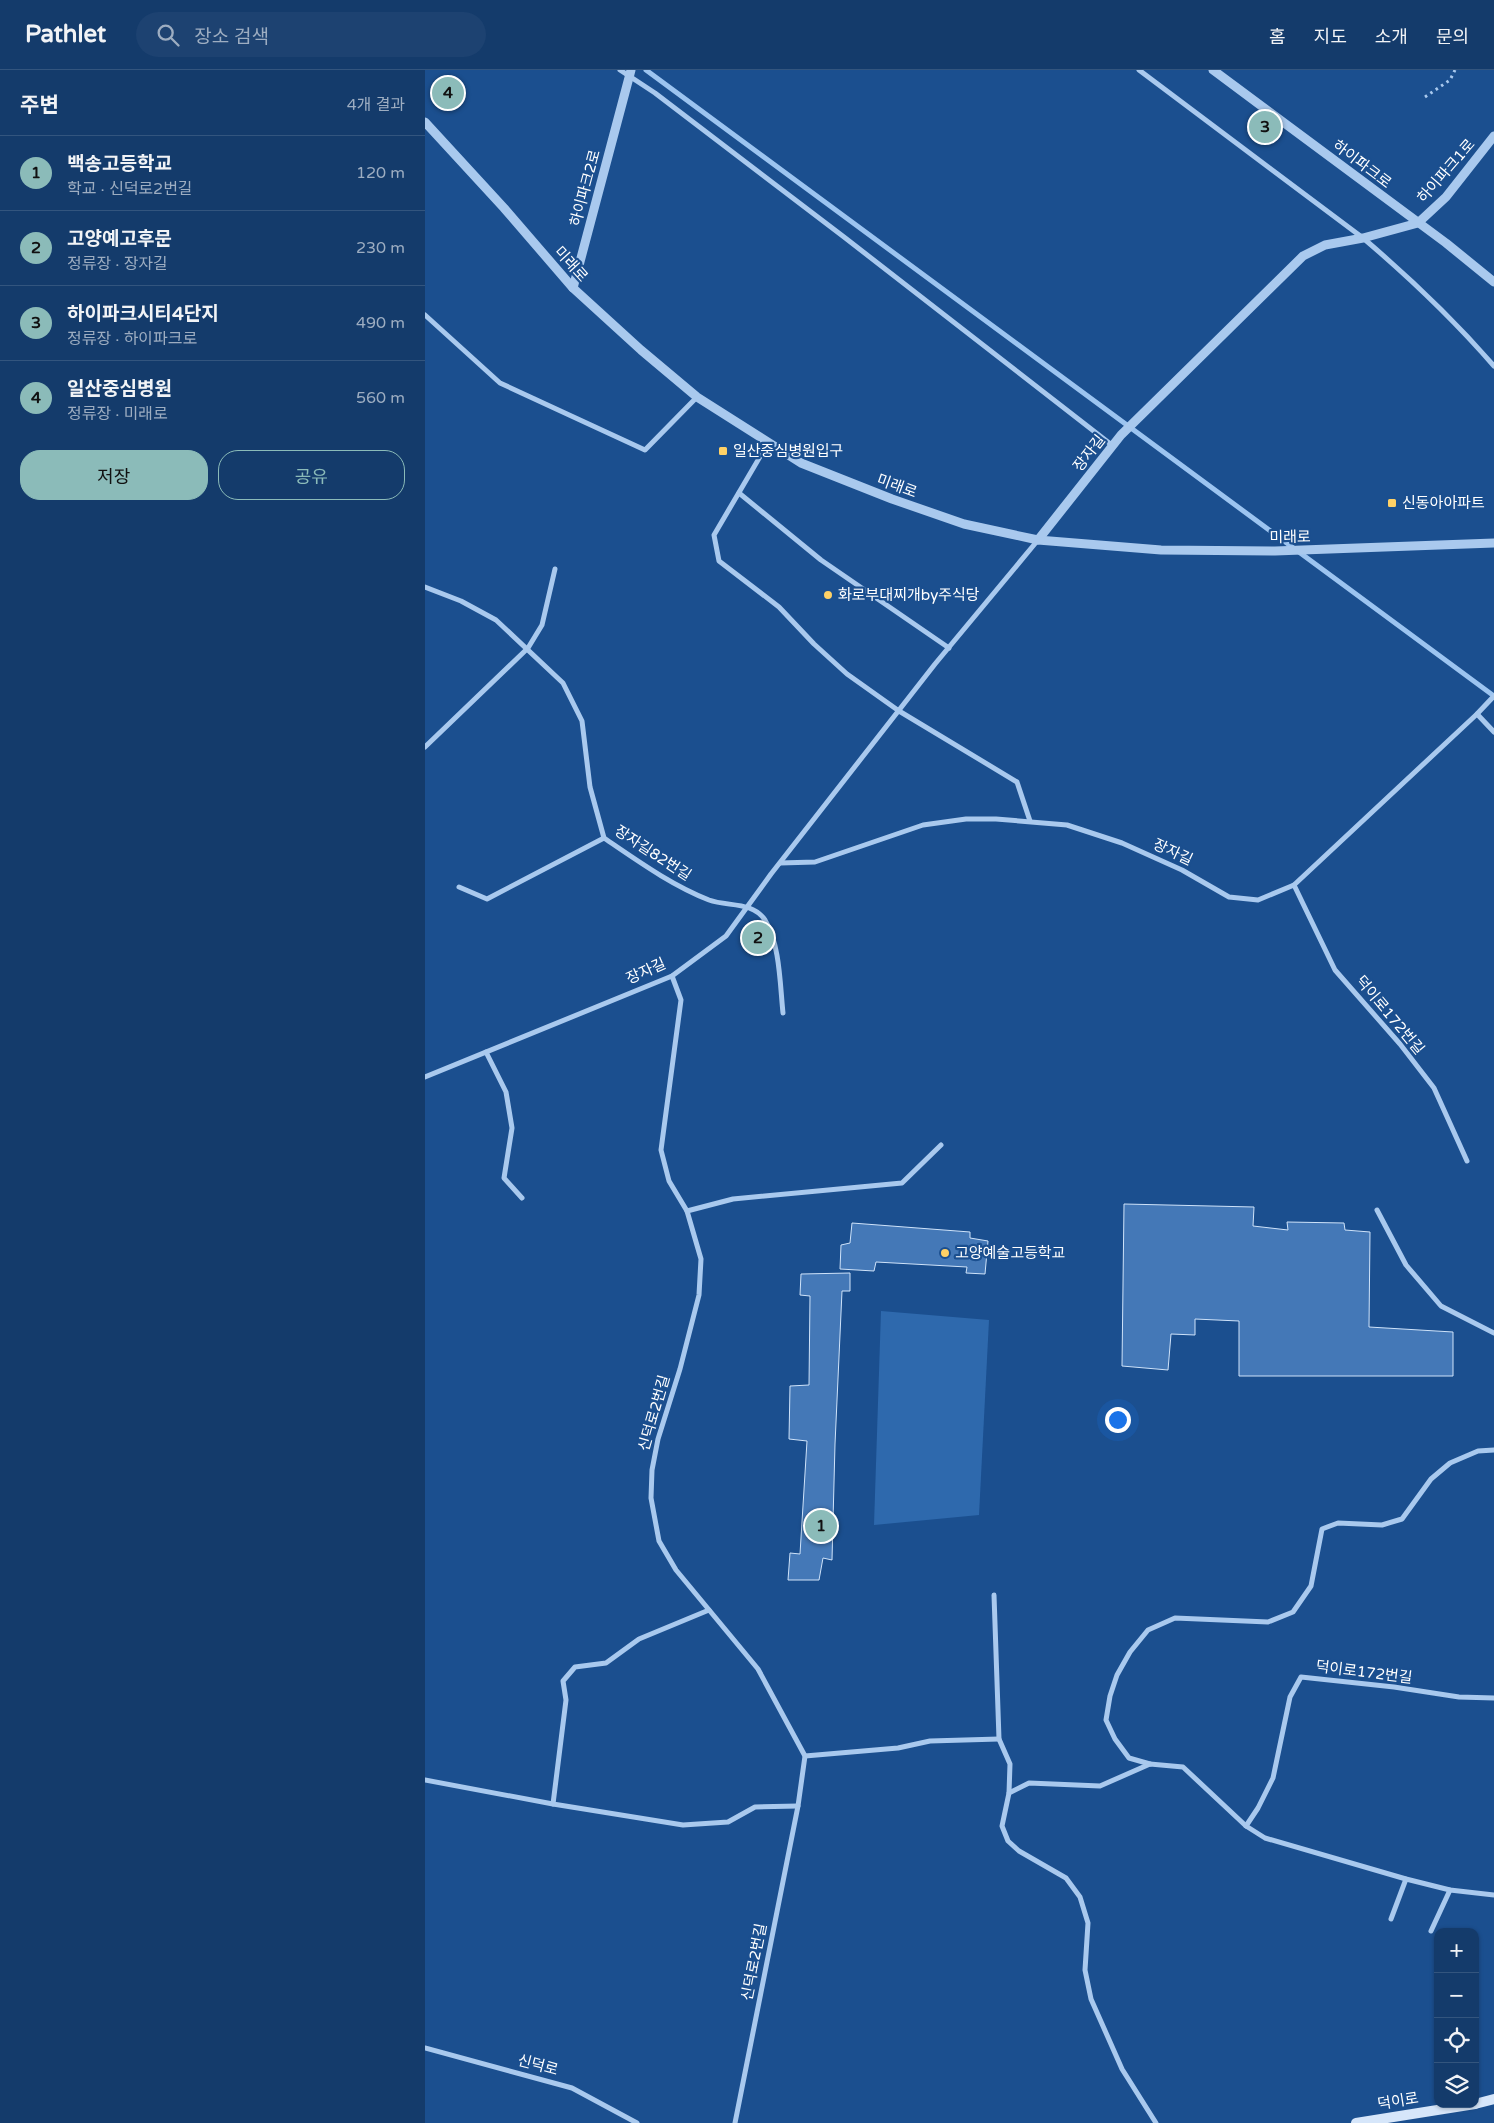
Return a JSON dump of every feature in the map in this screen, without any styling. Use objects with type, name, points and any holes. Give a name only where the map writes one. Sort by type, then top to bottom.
[{"type":"main road","name":"덕이로","points":[[1479,2103],[1494,2099]]},
{"type":"main road","name":"덕이로","points":[[1356,2123],[1450,2108]]},
{"type":"street","points":[[620,70],[655,93],[1113,446]]},
{"type":"street","name":"하이파크2로","points":[[573,288],[631,70]]},
{"type":"street","points":[[1139,70],[1363,238],[1395,265],[1455,322],[1494,366]]},
{"type":"street","name":"하이파크로","points":[[1213,70],[1446,243],[1494,282]]},
{"type":"street","name":"미래로","points":[[425,122],[504,208],[573,288],[641,350],[697,397],[801,463],[892,499],[964,524],[1038,540],[1161,550],[1275,551],[1494,543]]},
{"type":"street","name":"하이파크1로","points":[[1418,223],[1446,197],[1494,136]]},
{"type":"street","points":[[1363,238],[1418,223]]},
{"type":"street","name":"장자길","points":[[425,1077],[672,976],[726,936],[780,863],[899,711],[1121,435],[1303,256],[1325,245],[1363,238]]},
{"type":"street","points":[[425,315],[500,383],[645,450],[697,397]]},
{"type":"street","points":[[768,443],[714,536],[719,562],[779,607],[814,644],[847,674],[899,711],[1017,782],[1030,821]]},
{"type":"street","points":[[739,493],[821,560],[949,648]]},
{"type":"street","points":[[425,747],[528,648],[542,625],[555,569]]},
{"type":"street","name":"장자길82번길","points":[[425,587],[461,601],[496,620],[528,648],[563,683],[582,721],[590,787],[604,838],[678,886],[712,901],[747,906]]},
{"type":"street","name":"장자길","points":[[780,863],[815,862],[923,825],[966,818],[1030,821],[1067,825],[1122,843],[1182,870],[1229,897],[1258,900],[1293,885],[1494,696]]},
{"type":"street","points":[[1477,714],[1494,732]]},
{"type":"street","points":[[459,887],[487,899],[604,838]]},
{"type":"street","name":"덕이로172번길","points":[[1293,885],[1335,970],[1400,1044],[1434,1088],[1467,1161]]},
{"type":"street","points":[[747,906],[764,919],[775,942],[783,1013]]},
{"type":"street","name":"신덕로2번길","points":[[672,976],[681,1000],[661,1150],[669,1181],[687,1211],[701,1259],[699,1296],[680,1369],[658,1439],[652,1470],[651,1498],[659,1541],[676,1570],[758,1669],[805,1756],[798,1806],[735,2123]]},
{"type":"street","points":[[486,1052],[506,1092],[512,1128],[504,1178],[522,1198]]},
{"type":"street","points":[[687,1211],[733,1199],[902,1182],[941,1146]]},
{"type":"street","points":[[1377,1210],[1406,1265],[1441,1306],[1494,1333]]},
{"type":"street","points":[[1494,1450],[1478,1451],[1450,1463],[1431,1479],[1402,1519],[1382,1525],[1338,1523],[1322,1529],[1311,1586],[1293,1612],[1268,1622],[1175,1618],[1148,1630],[1130,1652],[1117,1675],[1110,1696],[1106,1720],[1115,1740],[1129,1758],[1150,1764],[1183,1766],[1246,1826],[1265,1838],[1450,1890],[1494,1895]]},
{"type":"street","points":[[994,1595],[999,1739],[1010,1764],[1009,1793],[1002,1826],[1008,1842],[1019,1851],[1066,1878],[1080,1897],[1088,1923],[1085,1970],[1091,1999],[1121,2069],[1156,2123]]},
{"type":"street","points":[[553,1804],[566,1700],[563,1681],[575,1667],[606,1663],[639,1639],[709,1610]]},
{"type":"street","name":"덕이로172번길","points":[[1246,1826],[1258,1808],[1273,1778],[1290,1697],[1301,1677],[1394,1687],[1459,1697],[1494,1698]]},
{"type":"street","points":[[805,1756],[898,1748],[930,1741],[999,1739]]},
{"type":"street","points":[[1009,1793],[1029,1783],[1100,1786],[1150,1764]]},
{"type":"street","points":[[425,1780],[553,1804],[683,1825],[728,1822],[755,1808],[798,1806]]},
{"type":"street","points":[[1391,1919],[1406,1879]]},
{"type":"street","points":[[1431,1931],[1450,1890]]},
{"type":"street","name":"신덕로","points":[[425,2048],[572,2088],[637,2123]]},
{"type":"path","points":[[1425,98],[1450,80],[1455,70]]},
{"type":"shaded area","points":[[881,1311],[989,1320],[979,1515],[874,1525]]},
{"type":"building","points":[[1124,1204],[1254,1207],[1253,1226],[1288,1230],[1287,1222],[1344,1223],[1345,1230],[1370,1232],[1369,1327],[1453,1332],[1453,1376],[1239,1376],[1239,1321],[1195,1319],[1195,1335],[1171,1334],[1168,1370],[1122,1366]]},
{"type":"building","points":[[852,1223],[970,1232],[970,1238],[988,1241],[985,1274],[966,1273],[967,1267],[876,1262],[874,1271],[840,1269],[841,1245],[850,1243]]},
{"type":"building","points":[[850,1273],[850,1291],[842,1291],[832,1560],[823,1558],[819,1580],[788,1580],[790,1553],[800,1554],[807,1441],[789,1439],[790,1386],[809,1385],[810,1296],[800,1295],[801,1274]]},
{"type":"waterway","points":[[646,70],[1494,696]]},
{"type":"place","name":"일산중심병원","points":[[448,93]]},
{"type":"place","name":"하이파크시티4단지","points":[[1265,127]]},
{"type":"place","name":"일산중심병원입구","points":[[723,451]]},
{"type":"place","name":"신동아아파트","points":[[1392,503]]},
{"type":"place","name":"화로부대찌개by주식당","points":[[828,595]]},
{"type":"place","name":"고양예고후문","points":[[758,938]]},
{"type":"place","name":"고양예술고등학교","points":[[945,1253]]},
{"type":"place","name":"백송고등학교","points":[[821,1526]]}]
